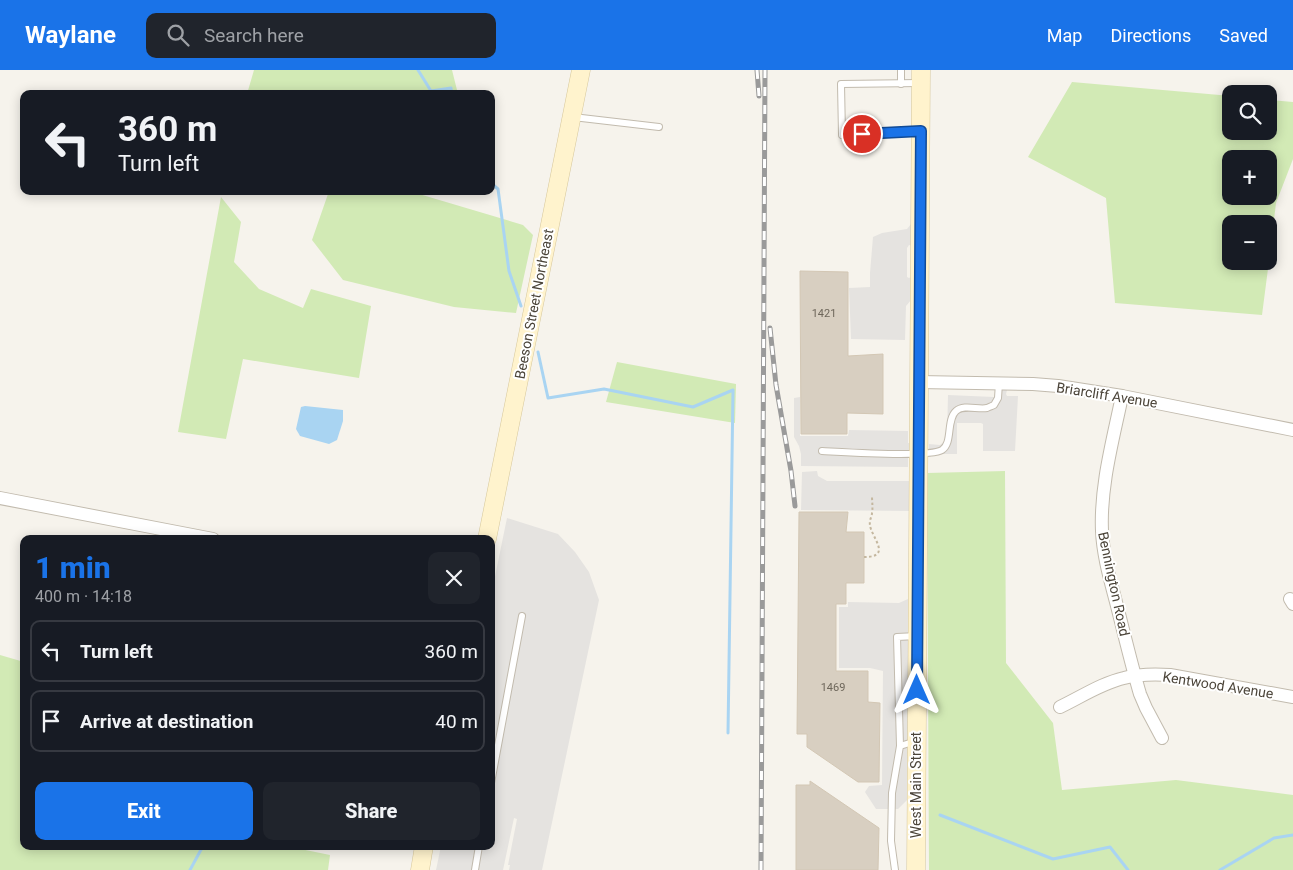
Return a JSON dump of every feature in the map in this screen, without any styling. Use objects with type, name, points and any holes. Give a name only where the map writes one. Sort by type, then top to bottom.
[{"type":"street","name":"Beeson Street Northeast","points":[[488,535],[581,70]]},
{"type":"street","name":"West Main Street","points":[[916,870],[908,744],[917,636],[921,77]]},
{"type":"street","name":"Briarcliff Avenue","points":[[919,382],[1058,386],[1122,396],[1293,430]]},
{"type":"street","name":"Bennington Road","points":[[1122,396],[1103,498],[1103,544],[1135,676],[1146,708],[1162,738]]},
{"type":"street","points":[[0,498],[192,535]]},
{"type":"street","name":"Kentwood Avenue","points":[[1060,707],[1109,683],[1123,678],[1151,674],[1170,675],[1293,697]]},
{"type":"street","points":[[423,869],[424,850]]},
{"type":"lane","points":[[901,84],[902,70]]},
{"type":"lane","points":[[921,77],[901,84],[841,84],[842,135],[921,131]]},
{"type":"lane","points":[[572,117],[659,127]]},
{"type":"lane","points":[[822,451],[930,454],[943,450],[946,445],[951,421],[956,411],[963,408],[987,408],[994,405],[998,398],[999,383]]},
{"type":"lane","points":[[495,761],[522,616]]},
{"type":"lane","points":[[895,870],[890,842],[892,793],[908,744]]},
{"type":"lane","points":[[475,870],[479,850]]},
{"type":"path","points":[[864,557],[877,554],[879,549],[869,524],[872,514],[872,496]]},
{"type":"green space","points":[[254,70],[452,70],[457,90],[248,90]]},
{"type":"green space","points":[[1072,82],[1222,95],[1222,140],[1277,140],[1277,101],[1293,102],[1293,159],[1277,200],[1277,150],[1222,150],[1222,205],[1276,205],[1275,215],[1222,215],[1222,270],[1268,270],[1262,315],[1115,303],[1106,198],[1028,157]]},
{"type":"green space","points":[[328,195],[422,195],[523,225],[533,235],[516,313],[454,307],[343,280],[312,240]]},
{"type":"green space","points":[[221,197],[241,222],[234,262],[259,289],[303,308],[311,289],[371,306],[359,378],[243,359],[226,439],[178,432]]},
{"type":"green space","points":[[617,362],[736,384],[735,423],[606,402]]},
{"type":"green space","points":[[1005,471],[1006,663],[1053,723],[1062,790],[1176,780],[1293,795],[1293,870],[929,870],[927,473]]},
{"type":"green space","points":[[0,655],[20,661],[20,850],[306,850],[330,855],[328,870],[0,870]]},
{"type":"shaded area","points":[[912,223],[913,246],[909,245],[907,248],[907,277],[913,276],[911,300],[906,306],[905,340],[851,339],[849,288],[870,287],[873,237],[882,233],[907,229]]},
{"type":"shaded area","points":[[995,390],[1007,390],[1007,396],[1018,396],[1015,451],[983,451],[983,424],[957,423],[957,454],[936,454],[929,457],[929,444],[940,445],[947,437],[948,395],[994,397],[996,394]]},
{"type":"shaded area","points":[[800,397],[800,436],[848,436],[849,430],[908,431],[908,443],[912,443],[911,458],[908,457],[908,467],[801,466],[801,454],[794,437],[794,398]]},
{"type":"shaded area","points":[[817,471],[818,476],[827,481],[911,481],[912,511],[801,510],[802,472]]},
{"type":"shaded area","points":[[507,518],[558,534],[575,552],[589,572],[599,600],[542,870],[509,870],[510,865],[508,865],[517,819],[514,818],[503,870],[436,870],[440,850],[495,850],[495,576]]},
{"type":"shaded area","points":[[908,599],[908,799],[898,809],[876,809],[865,792],[869,786],[882,785],[883,671],[870,668],[839,668],[839,607],[848,607],[848,602],[899,603]]},
{"type":"water","points":[[301,407],[343,410],[343,421],[337,440],[329,444],[300,436],[296,429]]},
{"type":"building","points":[[800,271],[848,272],[848,356],[883,354],[883,414],[847,413],[847,434],[801,434]]},
{"type":"building","points":[[799,512],[848,512],[846,532],[864,532],[864,583],[846,583],[846,604],[836,604],[836,671],[868,671],[868,702],[880,703],[879,782],[858,782],[807,747],[807,734],[797,734]]},
{"type":"building","points":[[810,781],[879,828],[878,870],[796,870],[796,785],[810,785]]},
{"type":"waterway","points":[[418,70],[430,90]]},
{"type":"waterway","points":[[438,90],[451,88],[451,90]]},
{"type":"waterway","points":[[495,186],[498,189],[509,271],[521,306]]},
{"type":"waterway","points":[[538,352],[548,398],[604,389],[693,407],[733,390],[728,733]]},
{"type":"waterway","points":[[940,815],[1053,859],[1110,847],[1128,870]]},
{"type":"waterway","points":[[1220,870],[1274,838],[1293,835]]},
{"type":"waterway","points":[[190,870],[201,850]]},
{"type":"railway","points":[[757,70],[759,96]]},
{"type":"railway","points":[[761,870],[765,70]]},
{"type":"railway","points":[[770,328],[776,385],[795,506]]},
{"type":"route","points":[[862,134],[921,131],[917,690]]}]
